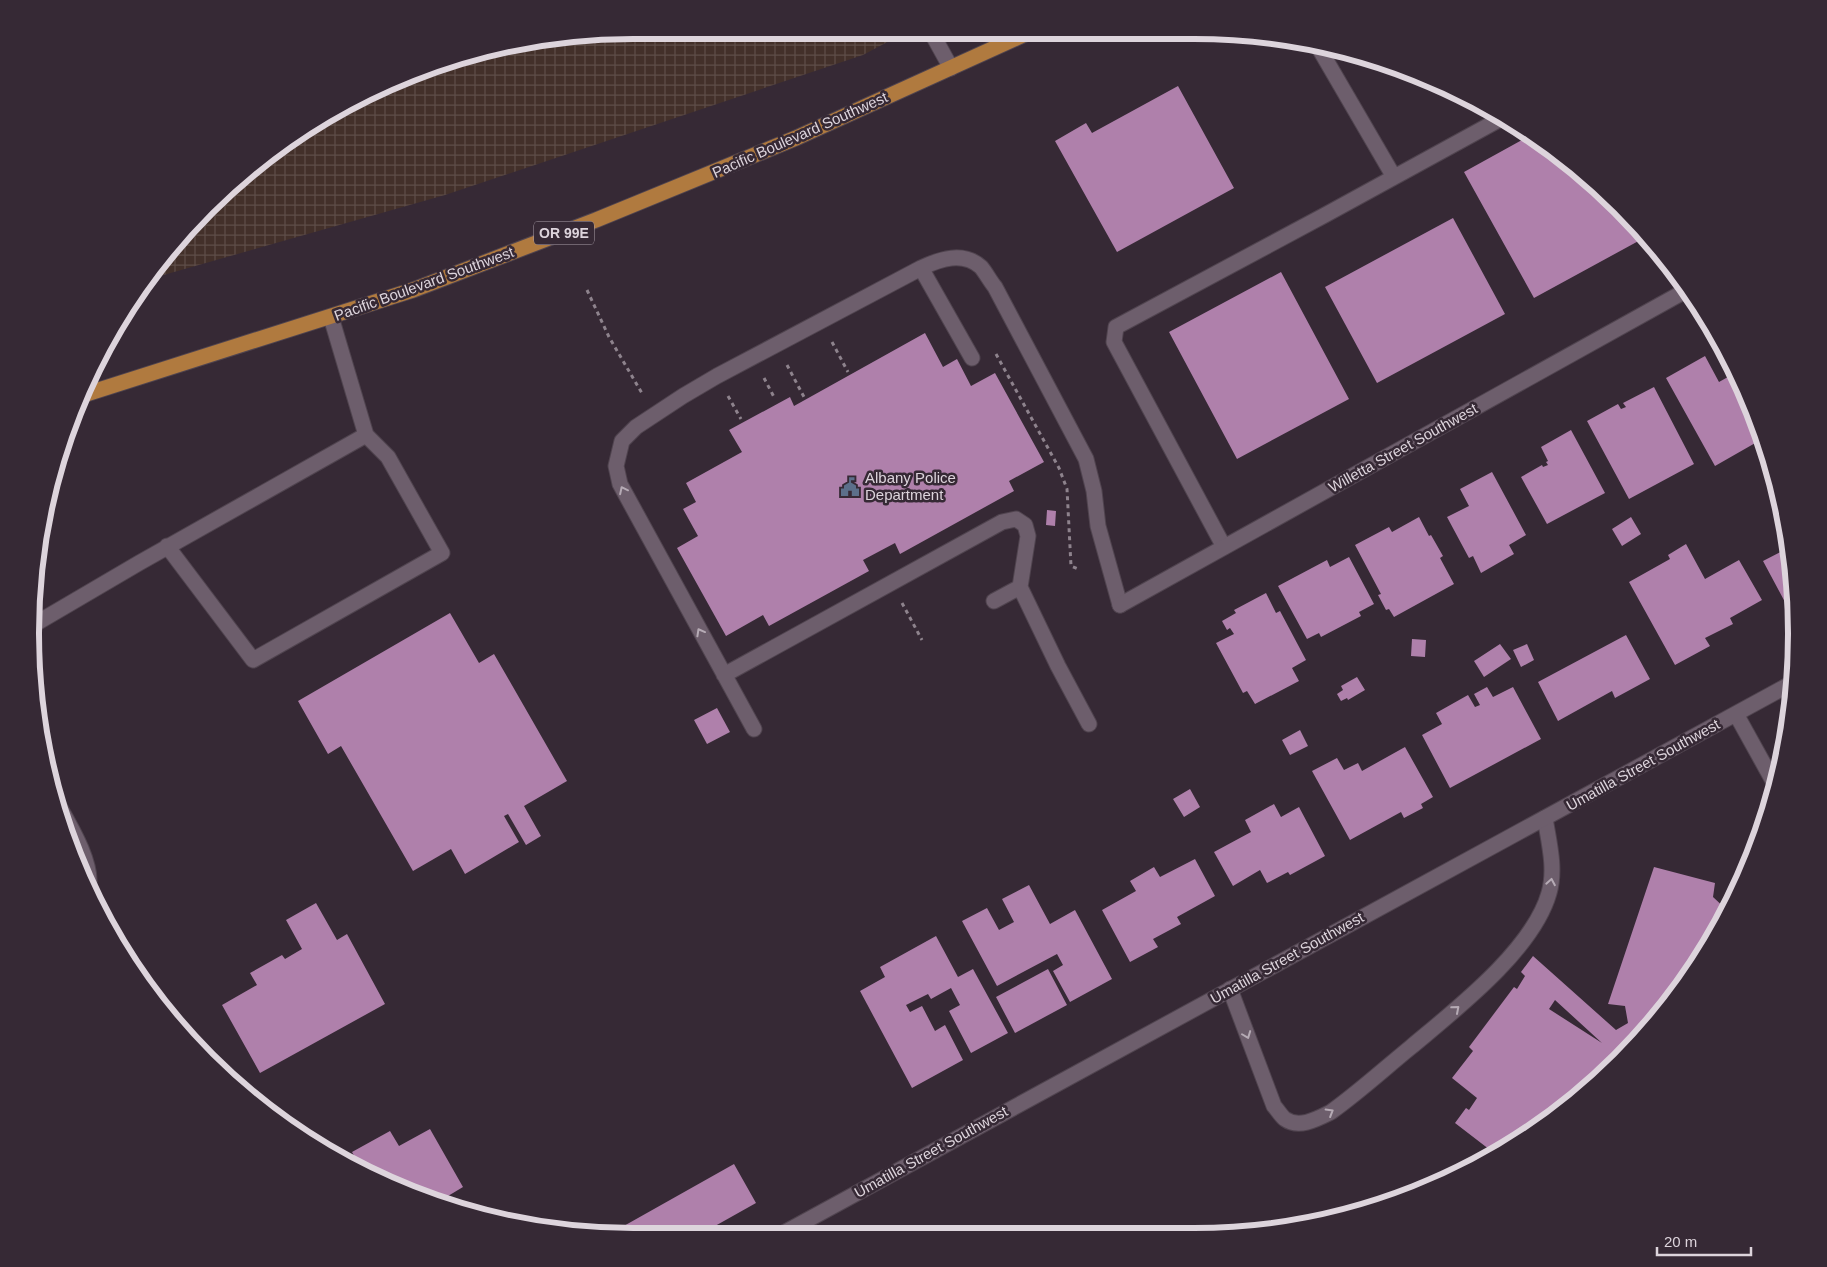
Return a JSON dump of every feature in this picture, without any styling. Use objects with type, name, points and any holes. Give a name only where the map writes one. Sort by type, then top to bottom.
[{"type":"main road","name":"Pacific Boulevard Southwest","points":[[90,393],[413,290],[657,196],[796,138],[1014,39]]},
{"type":"street","points":[[935,39],[950,68]]},
{"type":"street","points":[[1322,53],[1394,177]]},
{"type":"street","points":[[1224,547],[1114,342],[1116,327],[1496,121]]},
{"type":"street","name":"Willetta Street Southwest","points":[[921,268],[941,259],[964,258],[980,267],[995,287],[1086,459],[1094,491],[1098,526],[1120,605],[1681,293]]},
{"type":"street","points":[[754,729],[620,484],[616,466],[622,442],[636,427],[684,396],[921,268],[972,358]]},
{"type":"street","points":[[167,546],[253,660],[442,552],[388,457],[366,435],[331,317]]},
{"type":"street","points":[[39,621],[167,546],[366,435]]},
{"type":"street","points":[[724,675],[1002,522],[1016,519],[1025,525],[1028,536],[1020,588],[1089,724]]},
{"type":"street","points":[[994,601],[1020,588]]},
{"type":"street","name":"Umatilla Street Southwest","points":[[793,1228],[1785,687]]},
{"type":"street","points":[[1736,714],[1771,776]]},
{"type":"street","points":[[1230,990],[1274,1106],[1284,1118],[1299,1124],[1315,1120],[1331,1112],[1461,1005],[1515,952],[1531,930],[1549,894],[1553,872],[1545,818]]},
{"type":"street","points":[[71,828],[79,842],[85,862]]},
{"type":"path","points":[[587,290],[610,337],[646,400]]},
{"type":"path","points":[[822,321],[848,372]]},
{"type":"path","points":[[776,345],[804,397]]},
{"type":"path","points":[[994,351],[1059,468],[1067,489],[1071,566],[1078,569]]},
{"type":"path","points":[[900,598],[922,640]]},
{"type":"shaded area","points":[[893,39],[863,55],[445,195],[158,277],[186,241],[213,213],[241,186],[271,162],[336,118],[370,100],[442,70],[517,50],[595,40]]},
{"type":"building","points":[[1178,86],[1234,188],[1117,252],[1055,141],[1086,123],[1092,133]]},
{"type":"building","points":[[1524,139],[1586,186],[1640,240],[1534,298],[1464,172]]},
{"type":"building","points":[[1453,218],[1505,314],[1377,383],[1325,287]]},
{"type":"building","points":[[1281,272],[1349,399],[1237,459],[1169,332]]},
{"type":"building","name":"Albany Police Department","points":[[925,333],[943,367],[957,359],[971,386],[995,373],[1044,462],[1009,481],[1014,491],[900,554],[895,543],[863,560],[869,571],[769,626],[763,615],[726,636],[677,548],[698,536],[683,509],[696,502],[686,483],[742,452],[729,430],[790,397],[794,406]]},
{"type":"building","points":[[1705,356],[1719,382],[1730,376],[1757,442],[1715,466],[1666,378]]},
{"type":"building","points":[[1654,387],[1694,464],[1629,499],[1587,421],[1618,404],[1621,409],[1626,407],[1623,403]]},
{"type":"building","points":[[1571,430],[1605,493],[1547,524],[1521,477],[1542,465],[1543,467],[1548,465],[1541,447]]},
{"type":"building","points":[[1492,472],[1526,535],[1509,545],[1514,554],[1481,573],[1473,556],[1469,558],[1447,517],[1469,506],[1460,489]]},
{"type":"building","points":[[1047,510],[1056,511],[1055,526],[1046,525]]},
{"type":"building","points":[[1419,517],[1443,556],[1440,558],[1454,584],[1394,617],[1389,609],[1386,610],[1378,595],[1381,594],[1355,545],[1389,527],[1392,532]]},
{"type":"building","points":[[1631,517],[1641,534],[1622,546],[1612,529]]},
{"type":"building","points":[[1686,544],[1705,579],[1739,560],[1762,600],[1730,618],[1733,624],[1705,638],[1710,646],[1675,665],[1629,582],[1670,559],[1668,555]]},
{"type":"building","points":[[1782,551],[1787,595],[1786,604],[1763,561]]},
{"type":"building","points":[[1349,557],[1374,604],[1359,612],[1361,616],[1321,637],[1319,633],[1307,639],[1278,586],[1327,560],[1330,567]]},
{"type":"building","points":[[1266,593],[1276,613],[1280,611],[1306,660],[1292,668],[1299,681],[1255,704],[1247,691],[1243,693],[1216,643],[1234,634],[1230,628],[1227,630],[1222,621],[1236,613],[1234,610]]},
{"type":"building","points":[[450,613],[479,663],[494,654],[567,781],[524,806],[541,836],[526,845],[508,814],[504,816],[519,842],[465,874],[451,849],[413,871],[341,746],[328,754],[298,701]]},
{"type":"building","points":[[1626,635],[1650,679],[1615,698],[1612,691],[1558,721],[1538,682]]},
{"type":"building","points":[[1412,639],[1426,640],[1425,657],[1411,656]]},
{"type":"building","points":[[1500,644],[1511,659],[1484,677],[1474,661]]},
{"type":"building","points":[[1527,644],[1534,660],[1521,667],[1513,650]]},
{"type":"building","points":[[1357,677],[1365,690],[1348,700],[1347,698],[1341,701],[1337,694],[1343,690],[1341,686]]},
{"type":"building","points":[[1487,687],[1493,697],[1513,687],[1541,739],[1450,788],[1422,735],[1442,724],[1436,713],[1468,695],[1475,707],[1480,705],[1474,694]]},
{"type":"building","points":[[717,708],[730,732],[707,744],[694,720]]},
{"type":"building","points":[[1300,730],[1308,746],[1290,755],[1282,740]]},
{"type":"building","points":[[1405,747],[1433,797],[1421,804],[1423,808],[1404,818],[1401,812],[1350,840],[1312,771],[1337,758],[1344,770],[1358,763],[1362,771]]},
{"type":"building","points":[[1190,789],[1200,807],[1184,817],[1173,799]]},
{"type":"building","points":[[1274,804],[1281,817],[1299,807],[1325,856],[1290,875],[1288,872],[1267,883],[1260,870],[1233,886],[1214,852],[1251,832],[1245,820]]},
{"type":"building","points":[[1195,859],[1215,896],[1177,917],[1181,924],[1153,939],[1158,947],[1130,962],[1102,910],[1136,891],[1130,881],[1154,867],[1160,877]]},
{"type":"building","points":[[1654,867],[1715,883],[1713,897],[1722,906],[1688,964],[1641,1026],[1586,1081],[1524,1128],[1490,1150],[1455,1123],[1466,1108],[1469,1110],[1477,1098],[1452,1078],[1473,1051],[1469,1047],[1514,987],[1517,989],[1525,976],[1521,972],[1533,956],[1616,1030],[1628,1023],[1625,1006],[1608,1004]],"holes":[[[1555,1000],[1602,1043],[1549,1009]]]},
{"type":"building","points":[[1029,885],[1050,924],[1075,910],[1112,979],[1070,1002],[1053,971],[1063,965],[1057,954],[997,986],[962,921],[987,908],[999,930],[1014,922],[1002,899]]},
{"type":"building","points":[[316,903],[337,940],[347,934],[385,1004],[260,1073],[222,1005],[257,985],[250,973],[282,955],[285,959],[302,949],[286,920]]},
{"type":"building","points":[[936,936],[958,977],[973,969],[1008,1033],[971,1053],[949,1011],[960,1005],[951,988],[931,999],[928,994],[906,1005],[910,1012],[922,1006],[935,1031],[945,1025],[963,1060],[912,1088],[860,991],[885,977],[880,967]]},
{"type":"building","points":[[1048,969],[1067,1005],[1015,1033],[996,997]]},
{"type":"building","points":[[430,1129],[463,1187],[445,1198],[442,1197],[370,1167],[356,1160],[352,1152],[390,1131],[399,1146]]},
{"type":"building","points":[[734,1164],[756,1203],[711,1228],[621,1228]]},
{"type":"place","name":"Albany Police Department","points":[[850,487]]}]
